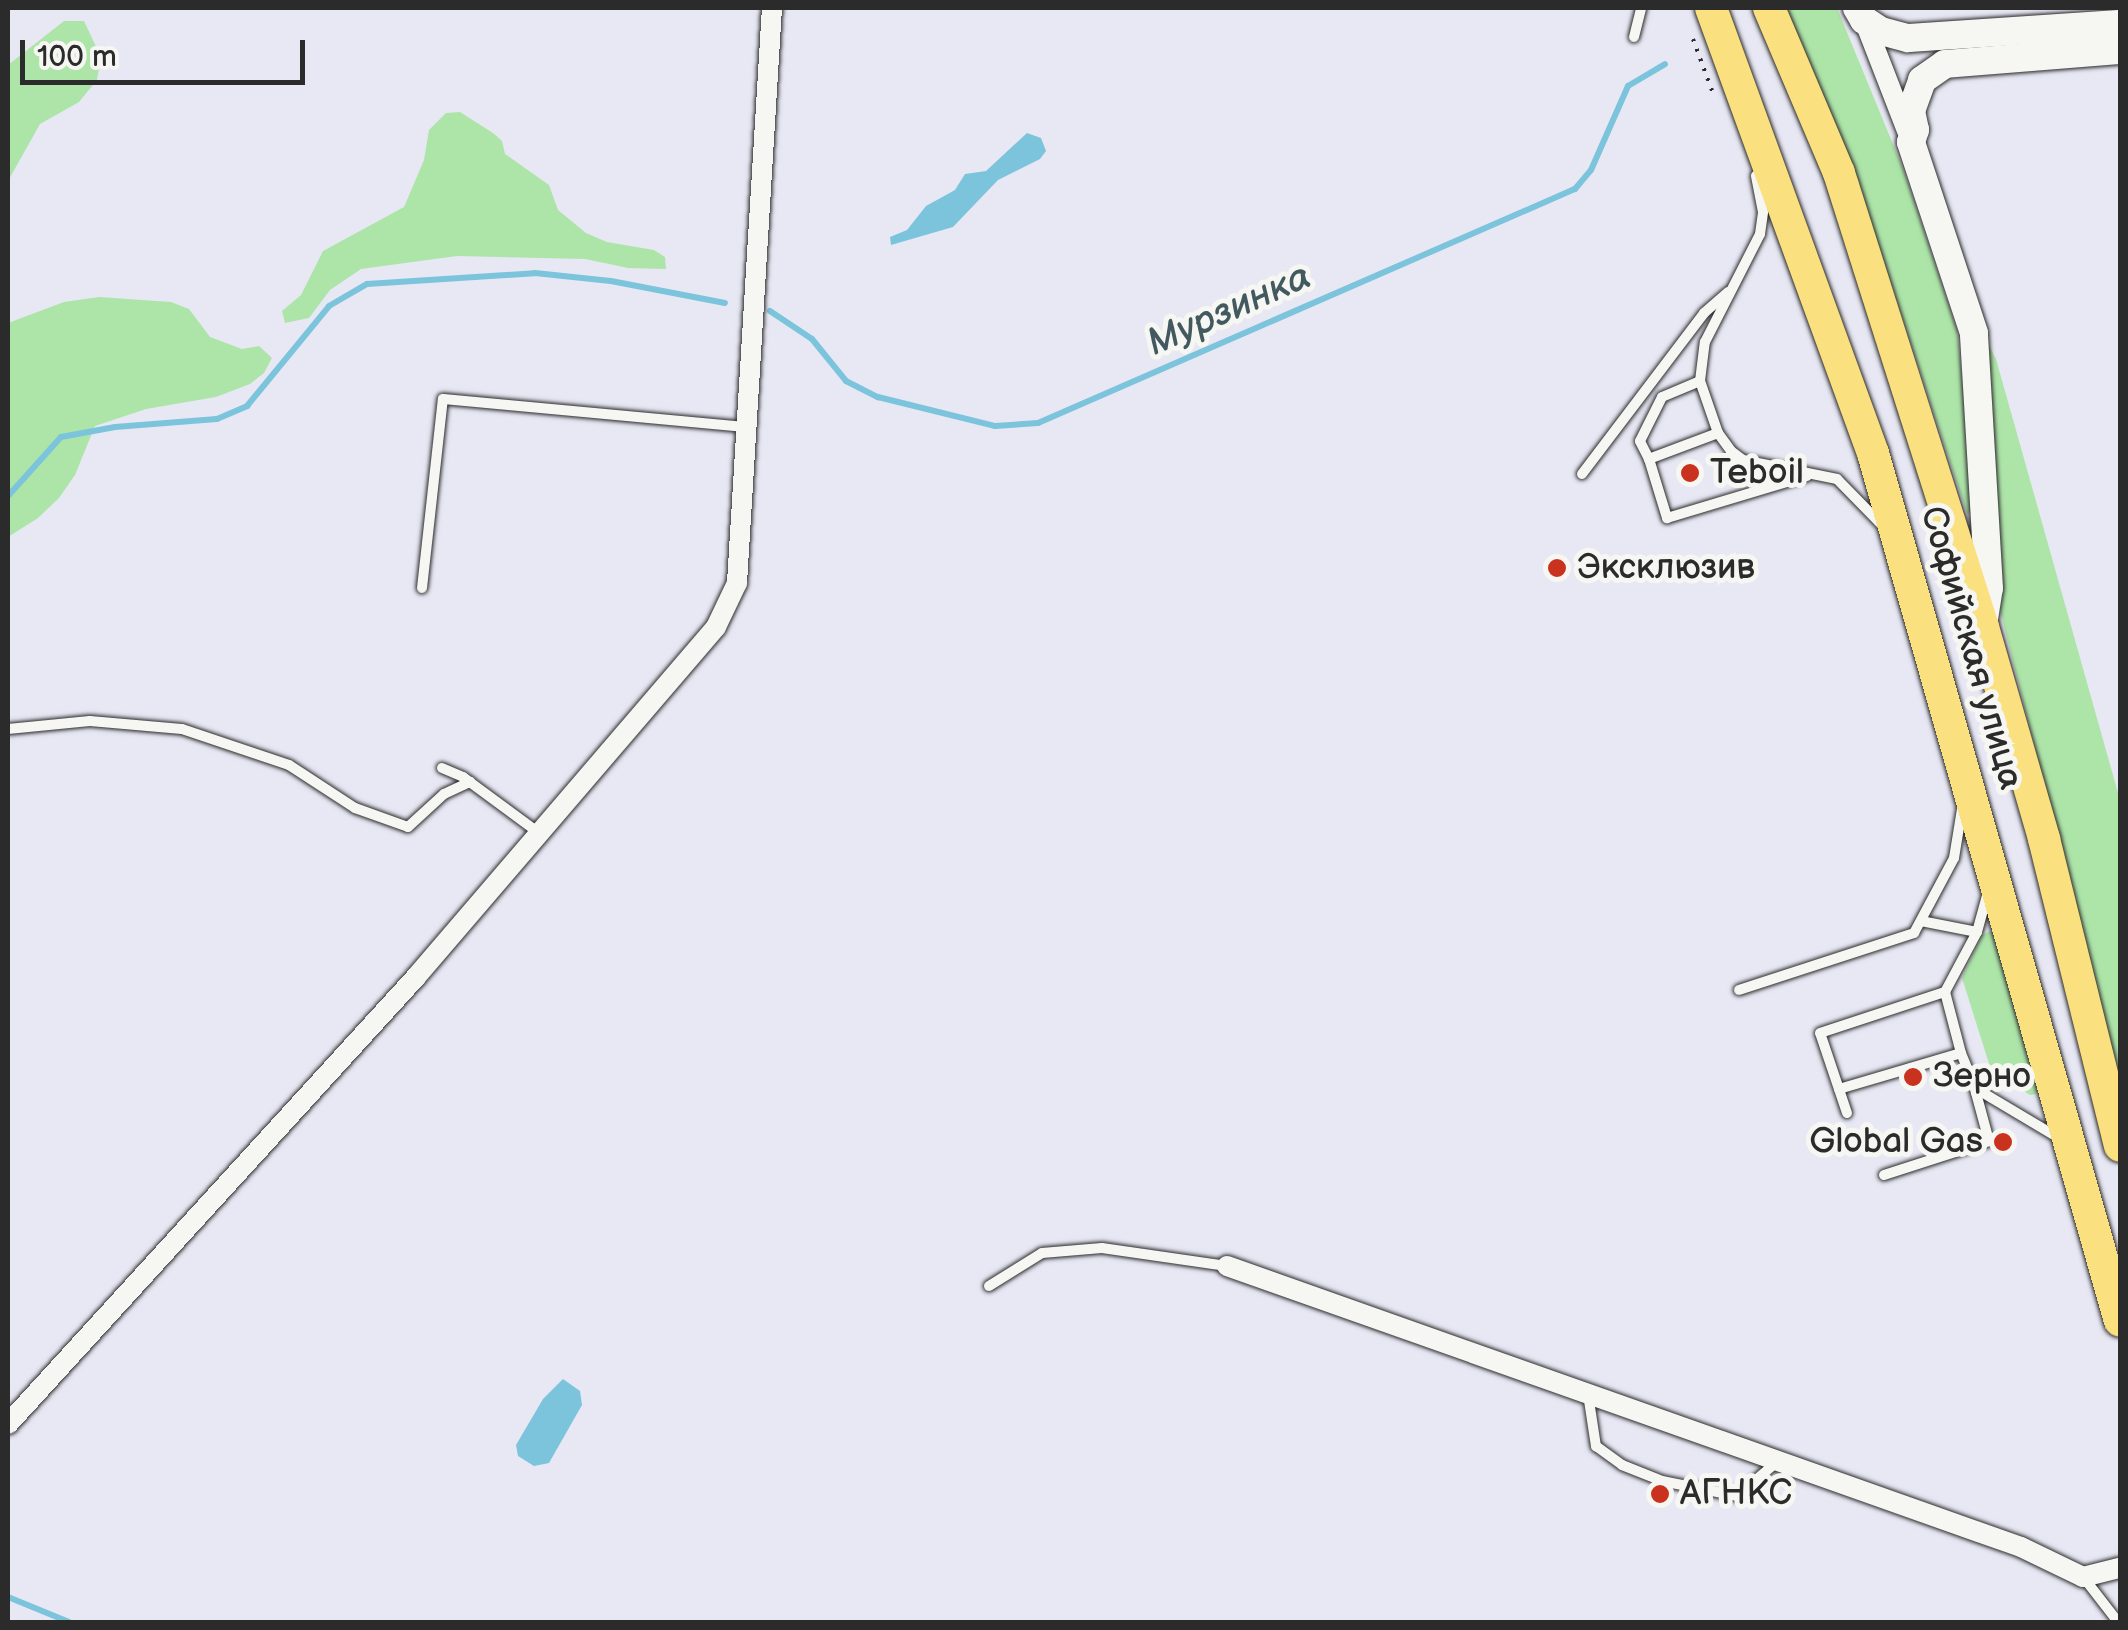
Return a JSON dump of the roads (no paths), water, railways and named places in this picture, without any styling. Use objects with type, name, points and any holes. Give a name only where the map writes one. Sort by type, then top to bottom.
[{"type":"main road","name":"Софийская улица","points":[[1711,8],[1873,453],[2120,1321]]},
{"type":"main road","name":"Софийская улица","points":[[1770,8],[1839,173],[1983,626],[2044,839],[2120,1146]]},
{"type":"street","points":[[8,1424],[416,977],[716,626],[738,583],[772,8]]},
{"type":"street","points":[[1861,14],[1882,31],[1908,38],[2120,24]]},
{"type":"street","name":"Софийская улица","points":[[1861,14],[1911,142],[1974,334],[1989,588],[1983,626]]},
{"type":"street","points":[[1911,142],[1915,130],[1911,111],[1922,80],[1944,64],[2120,50]]},
{"type":"street","points":[[1227,1266],[2021,1548],[2083,1577],[2120,1568]]},
{"type":"lane","points":[[1634,37],[1641,8]]},
{"type":"lane","points":[[1753,117],[1748,141],[1762,223],[1705,342],[1700,381],[1718,433],[1743,460],[1836,479],[1900,543]]},
{"type":"lane","points":[[1582,474],[1704,313],[1733,288]]},
{"type":"lane","points":[[1700,381],[1662,397],[1640,441],[1666,518],[1811,474]]},
{"type":"lane","points":[[422,588],[442,399],[746,427]]},
{"type":"lane","points":[[1649,459],[1718,433]]},
{"type":"lane","points":[[8,729],[90,721],[182,729],[289,765],[355,808],[408,828],[444,794],[470,782]]},
{"type":"lane","points":[[442,768],[470,782],[539,833]]},
{"type":"lane","points":[[1738,990],[1914,934],[1954,858],[1968,777]]},
{"type":"lane","points":[[1884,1175],[1989,1141],[1945,992],[1977,932],[1994,872]]},
{"type":"lane","points":[[1920,920],[1977,932]]},
{"type":"lane","points":[[1847,1113],[1820,1033],[1945,992]]},
{"type":"lane","points":[[1839,1089],[1961,1054]]},
{"type":"lane","points":[[1975,1088],[2072,1145]]},
{"type":"lane","points":[[989,1286],[1042,1252],[1102,1248],[1227,1266]]},
{"type":"lane","points":[[1588,1394],[1596,1446],[1622,1465],[1662,1481],[1738,1496],[1778,1462]]},
{"type":"lane","points":[[2083,1577],[2118,1622]]},
{"type":"water","points":[[1027,133],[1041,138],[1046,151],[1040,159],[998,180],[953,227],[891,245],[890,237],[907,230],[926,206],[955,190],[965,174],[986,171]]},
{"type":"water","points":[[563,1379],[580,1391],[582,1405],[549,1463],[534,1466],[518,1456],[516,1445],[543,1399]]},
{"type":"waterway","name":"Мурзинка","points":[[770,311],[812,339],[846,381],[878,397],[995,426],[1038,423],[1575,189],[1591,170],[1628,86],[1665,64]]},
{"type":"waterway","name":"Мурзинка","points":[[8,496],[61,437],[115,427],[217,419],[247,406],[329,306],[367,284],[535,273],[611,281],[725,303]]},
{"type":"waterway","points":[[8,1597],[69,1622]]},
{"type":"place","name":"Teboil","points":[[1690,473]]},
{"type":"place","name":"Эксклюзив","points":[[1557,568]]},
{"type":"place","name":"Зерно","points":[[1913,1077]]},
{"type":"place","name":"Global Gas","points":[[2003,1142]]},
{"type":"place","name":"АГНКС","points":[[1660,1494]]}]
